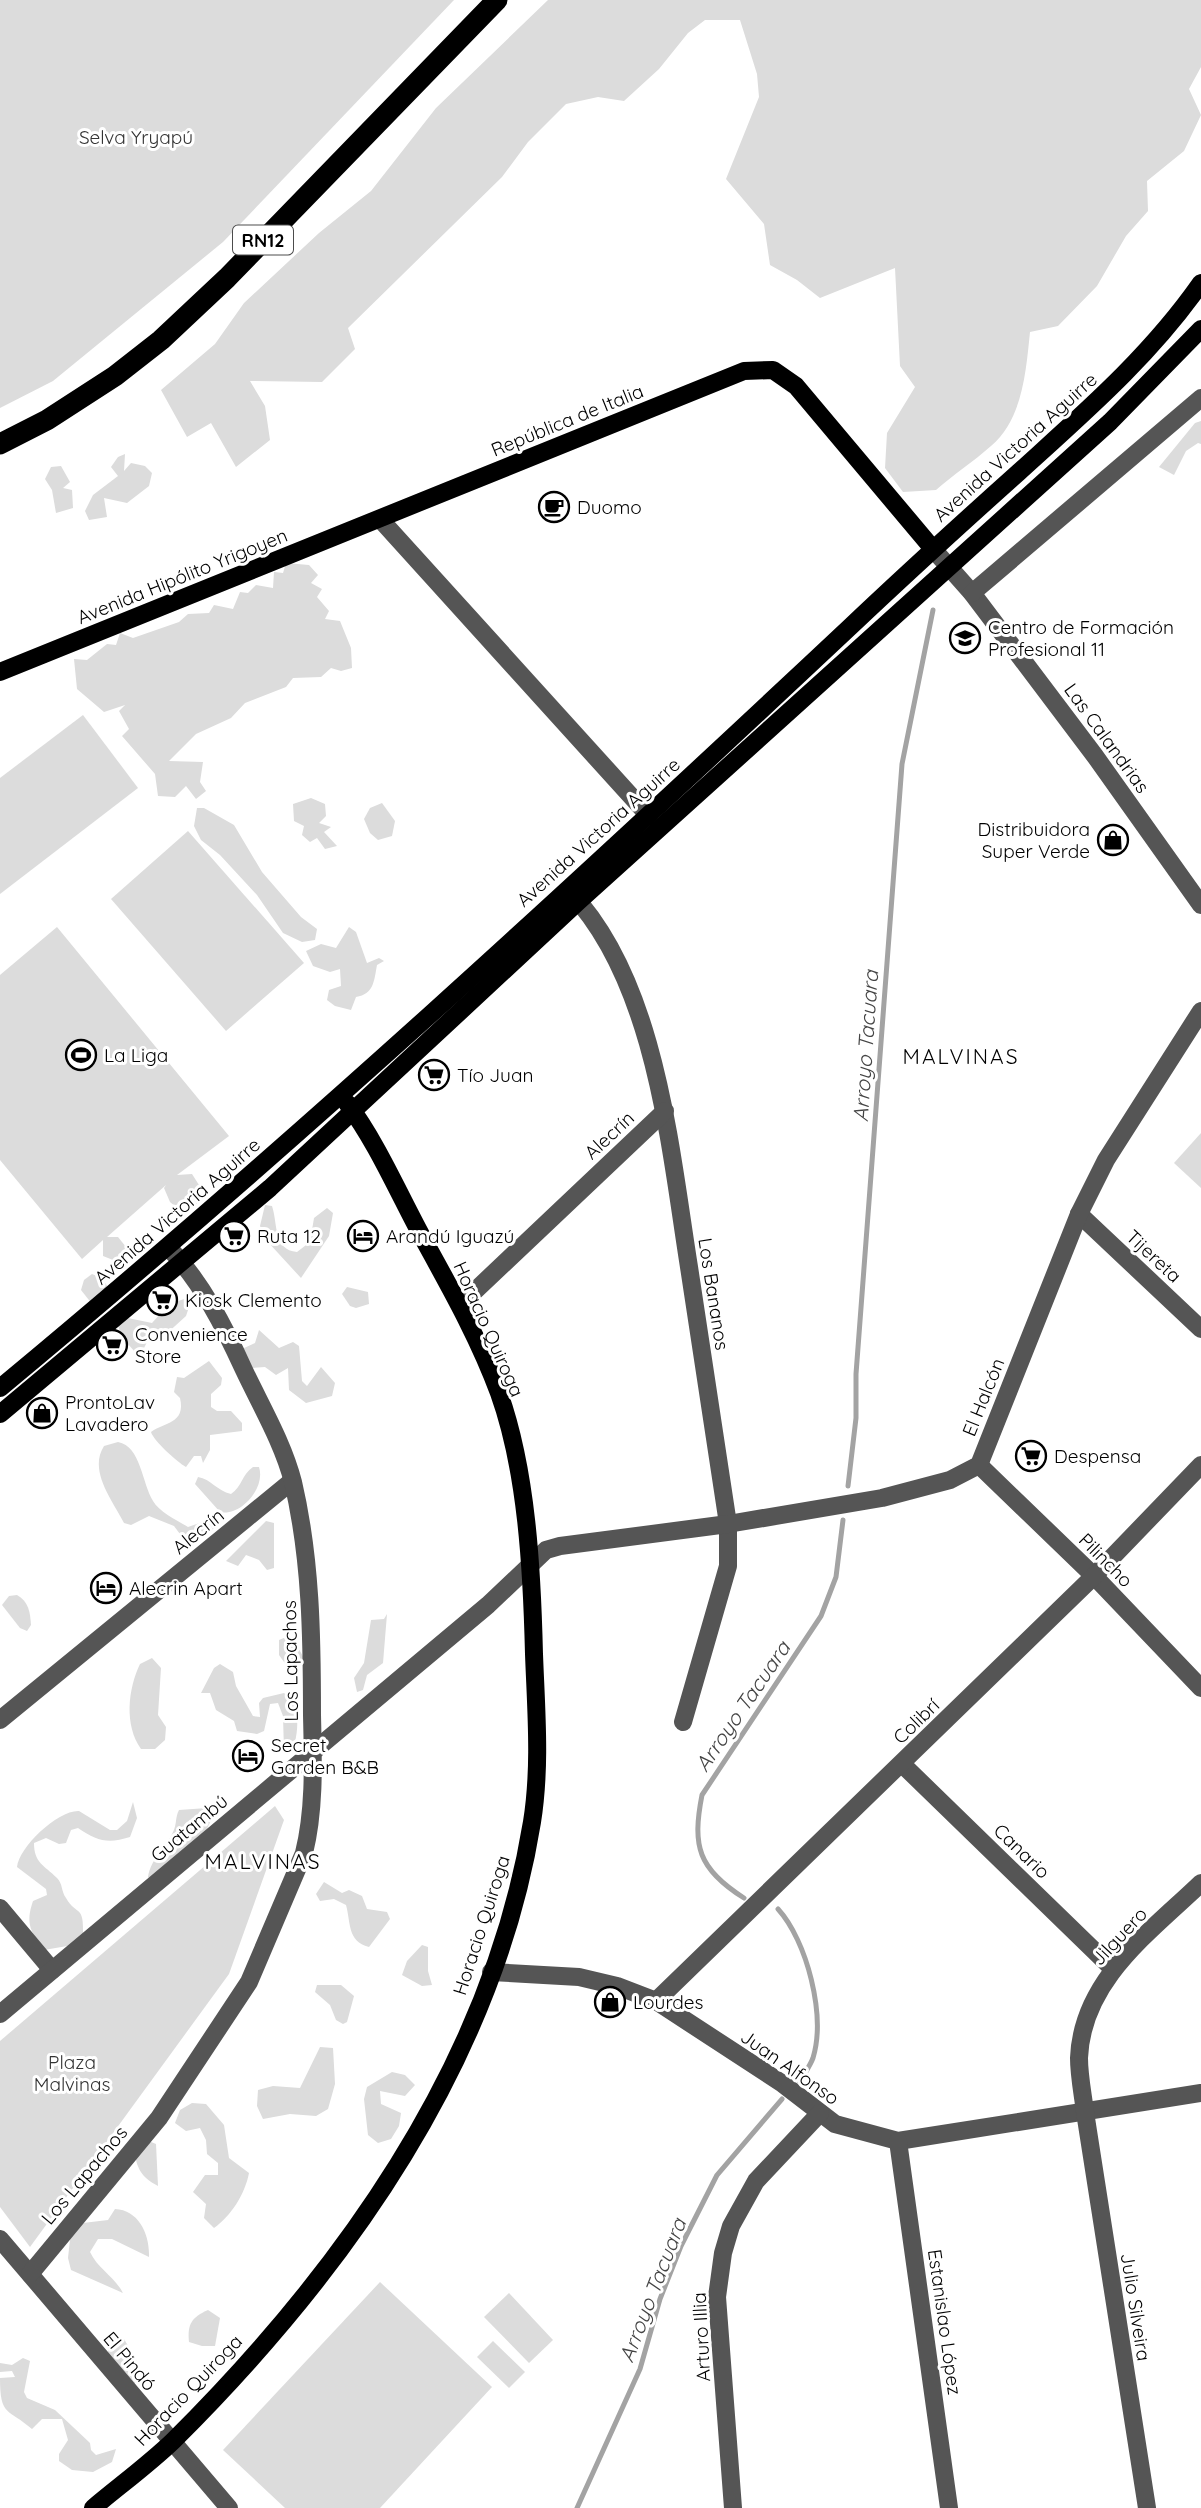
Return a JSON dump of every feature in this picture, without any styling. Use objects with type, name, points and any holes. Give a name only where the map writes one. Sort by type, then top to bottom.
[{"type":"highway","name":"RN12","points":[[0,443],[59,413],[115,376],[161,340],[227,278],[496,0]]},
{"type":"main road","name":"Avenida Victoria Aguirre","points":[[0,1414],[270,1188],[354,1111],[573,895],[649,816],[933,549],[1123,379],[1169,328],[1201,283]]},
{"type":"main road","name":"Avenida Victoria Aguirre","points":[[0,1388],[169,1248],[340,1094],[573,895],[949,565],[1110,422],[1201,329]]},
{"type":"main road","name":"República de Italia","points":[[380,519],[744,371],[773,370],[796,386],[933,549]]},
{"type":"main road","name":"Avenida Hipólito Yrigoyen","points":[[0,672],[380,519]]},
{"type":"main road","name":"Horacio Quiroga","points":[[93,2508],[171,2442],[288,2316],[357,2229],[401,2164],[444,2084],[491,1972],[520,1887],[533,1818],[538,1756],[531,1563],[513,1447],[499,1394],[460,1305],[354,1111],[340,1094]]},
{"type":"street","points":[[972,593],[1201,398]]},
{"type":"street","points":[[380,519],[649,816]]},
{"type":"street","name":"Las Calandrias","points":[[933,549],[972,593],[1095,756],[1201,905]]},
{"type":"street","name":"Los Bananos","points":[[573,895],[593,918],[625,979],[665,1111],[728,1524],[728,1566],[683,1722]]},
{"type":"street","name":"El Halcón","points":[[531,1563],[546,1550],[560,1546],[728,1524],[882,1498],[950,1479],[979,1465],[1079,1214],[1106,1160],[1201,1011]]},
{"type":"street","name":"Alecrín","points":[[460,1305],[665,1111]]},
{"type":"street","name":"Tijereta","points":[[1079,1214],[1201,1329]]},
{"type":"street","name":"Los Lapachos","points":[[30,2274],[159,2118],[249,1982],[304,1853],[309,1834],[313,1752],[312,1604],[292,1481],[278,1442],[220,1319],[182,1262],[169,1248]]},
{"type":"street","name":"Pilincho","points":[[979,1465],[1094,1576],[1201,1688]]},
{"type":"street","name":"Colibrí","points":[[656,2001],[1094,1576],[1201,1465]]},
{"type":"street","name":"Alecrín","points":[[0,1720],[292,1481]]},
{"type":"street","name":"Guatambú","points":[[0,2014],[488,1605],[531,1563]]},
{"type":"street","name":"Canario","points":[[902,1764],[1112,1968]]},
{"type":"street","name":"Jilguero","points":[[1085,2112],[1079,2059],[1086,2015],[1112,1968],[1201,1883]]},
{"type":"street","points":[[0,1908],[52,1970]]},
{"type":"street","name":"Juan Alfonso","points":[[491,1972],[579,1977],[617,1986],[656,2001],[790,2090],[835,2124],[898,2141],[1201,2093]]},
{"type":"street","name":"Julio Silveira","points":[[1085,2112],[1147,2508]]},
{"type":"street","name":"Arturo Illia","points":[[733,2508],[717,2297],[723,2253],[731,2226],[756,2181],[820,2113]]},
{"type":"street","name":"Estanislao López","points":[[898,2141],[949,2508]]},
{"type":"street","name":"El Pindó","points":[[0,2239],[229,2508]]},
{"type":"green space","name":"Selva Yryapú","points":[[0,0],[454,0],[223,242],[53,381],[0,408]]},
{"type":"green space","points":[[548,0],[1201,0],[1201,67],[1189,89],[1201,115],[1184,151],[1147,181],[1148,211],[1126,236],[1097,286],[1058,326],[1030,332],[1021,393],[1002,435],[936,490],[903,492],[885,468],[887,433],[915,387],[900,366],[895,268],[820,298],[797,280],[770,265],[764,224],[726,179],[759,97],[757,74],[740,20],[705,20],[688,33],[659,69],[624,101],[598,97],[566,104],[528,142],[502,177],[348,328],[355,349],[322,382],[250,381],[265,406],[270,440],[236,467],[211,423],[187,437],[161,390],[215,344],[244,303],[319,233],[371,191],[436,108]]},
{"type":"green space","points":[[1201,421],[1201,444],[1198,443],[1186,451],[1174,475],[1159,467],[1195,423]]},
{"type":"green space","points":[[125,454],[124,471],[131,463],[145,466],[152,473],[149,486],[127,503],[104,498],[107,517],[89,520],[85,511],[93,495],[118,476],[111,467],[118,457]]},
{"type":"green space","points":[[61,466],[70,482],[63,488],[72,490],[73,508],[56,513],[52,490],[45,479],[51,467]]},
{"type":"green space","points":[[286,563],[309,565],[318,575],[311,583],[322,589],[317,597],[329,611],[325,619],[340,621],[351,648],[352,668],[341,671],[331,668],[321,677],[293,678],[286,687],[245,703],[231,718],[196,734],[169,761],[203,762],[200,782],[206,791],[196,799],[186,786],[175,797],[158,796],[155,774],[122,736],[129,729],[119,711],[125,705],[104,712],[77,689],[74,659],[87,660],[107,644],[116,645],[120,633],[133,638],[179,622],[188,614],[209,613],[214,605],[233,609],[240,592],[248,593],[256,585],[273,588],[274,572],[283,573]]},
{"type":"green space","points":[[83,715],[138,788],[0,894],[0,778]]},
{"type":"green space","points":[[311,798],[325,804],[326,816],[319,823],[331,827],[324,832],[337,846],[325,849],[317,838],[310,842],[302,835],[304,826],[294,821],[293,804]]},
{"type":"green space","points":[[382,803],[395,821],[392,836],[378,840],[370,833],[364,819],[370,808]]},
{"type":"green space","points":[[197,808],[204,808],[234,825],[262,872],[301,917],[317,929],[315,940],[302,942],[283,933],[257,895],[220,855],[201,840],[194,826]]},
{"type":"green space","points":[[188,831],[304,963],[226,1031],[111,899]]},
{"type":"green space","name":"La Liga","points":[[57,927],[229,1136],[177,1175],[192,1174],[199,1185],[197,1204],[176,1207],[170,1202],[164,1188],[166,1185],[107,1237],[118,1237],[126,1247],[122,1254],[113,1260],[103,1256],[103,1240],[82,1259],[0,1160],[0,975]]},
{"type":"green space","points":[[349,927],[356,932],[367,963],[379,958],[384,961],[377,965],[370,990],[356,997],[351,1010],[335,1006],[327,1000],[329,990],[341,986],[340,969],[330,972],[313,966],[306,951],[321,944],[336,948]]},
{"type":"green space","points":[[1201,1133],[1201,1188],[1174,1163]]},
{"type":"green space","points":[[265,1205],[272,1206],[280,1241],[289,1250],[297,1252],[310,1242],[314,1218],[327,1208],[333,1213],[329,1236],[301,1278],[267,1241],[260,1226]]},
{"type":"green space","points":[[92,1274],[102,1278],[111,1292],[96,1309],[81,1290],[84,1280]]},
{"type":"green space","points":[[347,1287],[368,1292],[369,1304],[356,1308],[350,1306],[342,1294]]},
{"type":"green space","points":[[184,1299],[190,1304],[186,1316],[164,1336],[152,1332],[142,1352],[135,1352],[121,1336],[117,1321],[123,1317],[152,1323],[161,1313],[167,1311],[170,1304]]},
{"type":"green space","points":[[259,1330],[279,1348],[293,1342],[299,1346],[302,1381],[307,1386],[321,1367],[335,1383],[332,1396],[306,1403],[289,1390],[288,1368],[276,1375],[265,1367],[251,1368],[242,1349],[255,1343]]},
{"type":"green space","points":[[209,1361],[222,1378],[221,1385],[211,1394],[211,1407],[217,1411],[231,1411],[242,1423],[242,1431],[210,1435],[210,1450],[203,1463],[201,1456],[194,1456],[186,1467],[166,1451],[151,1432],[173,1421],[180,1413],[180,1398],[174,1392],[177,1377],[184,1378]]},
{"type":"green space","points":[[118,1442],[132,1451],[149,1494],[159,1509],[188,1527],[214,1518],[216,1526],[213,1530],[197,1538],[183,1538],[174,1526],[149,1516],[131,1525],[124,1523],[104,1486],[99,1465],[104,1446]]},
{"type":"green space","points":[[253,1467],[259,1467],[259,1484],[250,1499],[236,1510],[220,1512],[195,1484],[198,1477],[203,1478],[231,1494]]},
{"type":"green space","points":[[266,1521],[274,1523],[274,1568],[267,1570],[259,1560],[246,1555],[238,1566],[226,1561]]},
{"type":"green space","points":[[17,1595],[24,1601],[29,1612],[31,1625],[27,1631],[20,1628],[2,1605],[9,1596]]},
{"type":"green space","points":[[387,1614],[383,1663],[367,1675],[363,1690],[357,1692],[354,1678],[364,1663],[371,1620],[384,1619]]},
{"type":"green space","points":[[286,1637],[293,1639],[304,1658],[296,1669],[289,1669],[279,1655],[279,1640]]},
{"type":"green space","points":[[152,1658],[161,1668],[158,1715],[166,1727],[165,1740],[155,1749],[141,1749],[132,1729],[131,1696],[140,1664]]},
{"type":"green space","points":[[220,1664],[233,1672],[236,1686],[253,1716],[260,1717],[259,1703],[263,1698],[284,1693],[289,1698],[297,1715],[295,1742],[284,1751],[283,1716],[278,1703],[270,1704],[264,1731],[257,1734],[237,1731],[234,1721],[216,1710],[210,1693],[201,1693],[214,1668]]},
{"type":"green space","points":[[133,1802],[137,1818],[130,1837],[103,1840],[78,1828],[71,1830],[66,1843],[59,1844],[46,1838],[34,1843],[38,1859],[59,1880],[66,1898],[81,1914],[83,1926],[83,1936],[73,1945],[44,1950],[33,1933],[30,1916],[33,1901],[47,1895],[46,1889],[17,1867],[19,1859],[41,1831],[70,1812],[79,1811],[110,1830],[117,1830],[127,1821]]},
{"type":"green space","name":"Plaza Malvinas","points":[[275,1806],[284,1820],[229,1974],[30,2247],[0,2207],[0,2041]]},
{"type":"green space","points":[[207,1808],[213,1812],[198,1842],[153,1882],[148,1877],[150,1870],[173,1832],[179,1810]]},
{"type":"green space","points":[[324,1882],[342,1893],[349,1890],[362,1896],[367,1909],[387,1912],[390,1919],[369,1947],[353,1936],[346,1905],[334,1899],[320,1901],[316,1894]]},
{"type":"green space","points":[[422,1945],[428,1947],[428,1971],[432,1985],[422,1986],[402,1975],[407,1961]]},
{"type":"green space","points":[[317,1985],[341,1985],[354,1996],[347,2022],[343,2024],[336,2020],[330,2005],[315,1992]]},
{"type":"green space","points":[[320,2047],[333,2048],[335,2084],[328,2109],[316,2116],[290,2114],[263,2119],[257,2106],[258,2090],[273,2086],[300,2088]]},
{"type":"green space","points":[[392,2072],[405,2075],[415,2085],[405,2096],[380,2091],[381,2104],[401,2113],[399,2126],[391,2139],[378,2143],[368,2135],[364,2099],[367,2087]]},
{"type":"green space","points":[[192,2103],[206,2104],[224,2125],[229,2158],[249,2173],[236,2204],[214,2228],[204,2218],[206,2204],[193,2192],[205,2175],[218,2175],[218,2163],[207,2154],[206,2140],[200,2128],[186,2131],[175,2123],[180,2110]]},
{"type":"green space","points":[[144,2139],[156,2144],[158,2186],[144,2176],[137,2162],[134,2150]]},
{"type":"green space","points":[[115,2209],[123,2210],[137,2219],[145,2232],[149,2249],[149,2257],[112,2239],[98,2239],[90,2252],[123,2293],[71,2270],[68,2258],[71,2230],[83,2223],[108,2220]]},
{"type":"green space","points":[[380,2282],[492,2387],[380,2508],[285,2508],[223,2450]]},
{"type":"green space","points":[[509,2293],[553,2340],[529,2363],[484,2317]]},
{"type":"green space","points":[[208,2310],[220,2318],[215,2346],[189,2342],[192,2322]]},
{"type":"green space","points":[[110,2339],[124,2339],[138,2363],[139,2377],[131,2389],[108,2353]]},
{"type":"green space","points":[[493,2341],[525,2372],[509,2388],[477,2357]]},
{"type":"green space","points":[[23,2358],[30,2361],[24,2392],[27,2398],[55,2410],[90,2443],[91,2450],[96,2455],[116,2449],[112,2462],[93,2472],[72,2470],[59,2461],[59,2454],[68,2440],[62,2419],[42,2419],[32,2429],[7,2410],[0,2391],[0,2378],[15,2377],[12,2371],[0,2372],[0,2363],[12,2365]]},
{"type":"waterway","name":"Arroyo Tacuara","points":[[848,1486],[856,1418],[856,1374],[902,764],[933,610]]},
{"type":"waterway","name":"Arroyo Tacuara","points":[[744,1898],[717,1877],[702,1855],[698,1829],[702,1795],[821,1616],[836,1577],[843,1520]]},
{"type":"waterway","name":"Arroyo Tacuara","points":[[778,1909],[798,1940],[815,2000],[817,2021],[813,2058],[800,2082]]},
{"type":"waterway","name":"Arroyo Tacuara","points":[[577,2508],[640,2369],[660,2299],[681,2246],[717,2175],[782,2099]]},
{"type":"place","name":"Duomo","points":[[554,507]]},
{"type":"place","name":"Centro de Formación Profesional 11","points":[[965,638]]},
{"type":"place","name":"Distribuidora Super Verde","points":[[1113,840]]},
{"type":"place","name":"La Liga","points":[[81,1055]]},
{"type":"place","name":"Tío Juan","points":[[434,1075]]},
{"type":"place","name":"Ruta 12","points":[[234,1236]]},
{"type":"place","name":"Arandú Iguazú","points":[[363,1236]]},
{"type":"place","name":"Kiosk Clemento","points":[[162,1300]]},
{"type":"place","name":"Convenience Store","points":[[112,1345]]},
{"type":"place","name":"ProntoLav Lavadero","points":[[42,1413]]},
{"type":"place","name":"Despensa","points":[[1031,1456]]},
{"type":"place","name":"Alecrin Apart","points":[[106,1588]]},
{"type":"place","name":"Secret Garden B&B","points":[[248,1756]]},
{"type":"place","name":"Lourdes","points":[[610,2002]]},
{"type":"district","name":"MALVINAS","points":[[961,1056]]},
{"type":"district","name":"MALVINAS","points":[[263,1861]]}]
